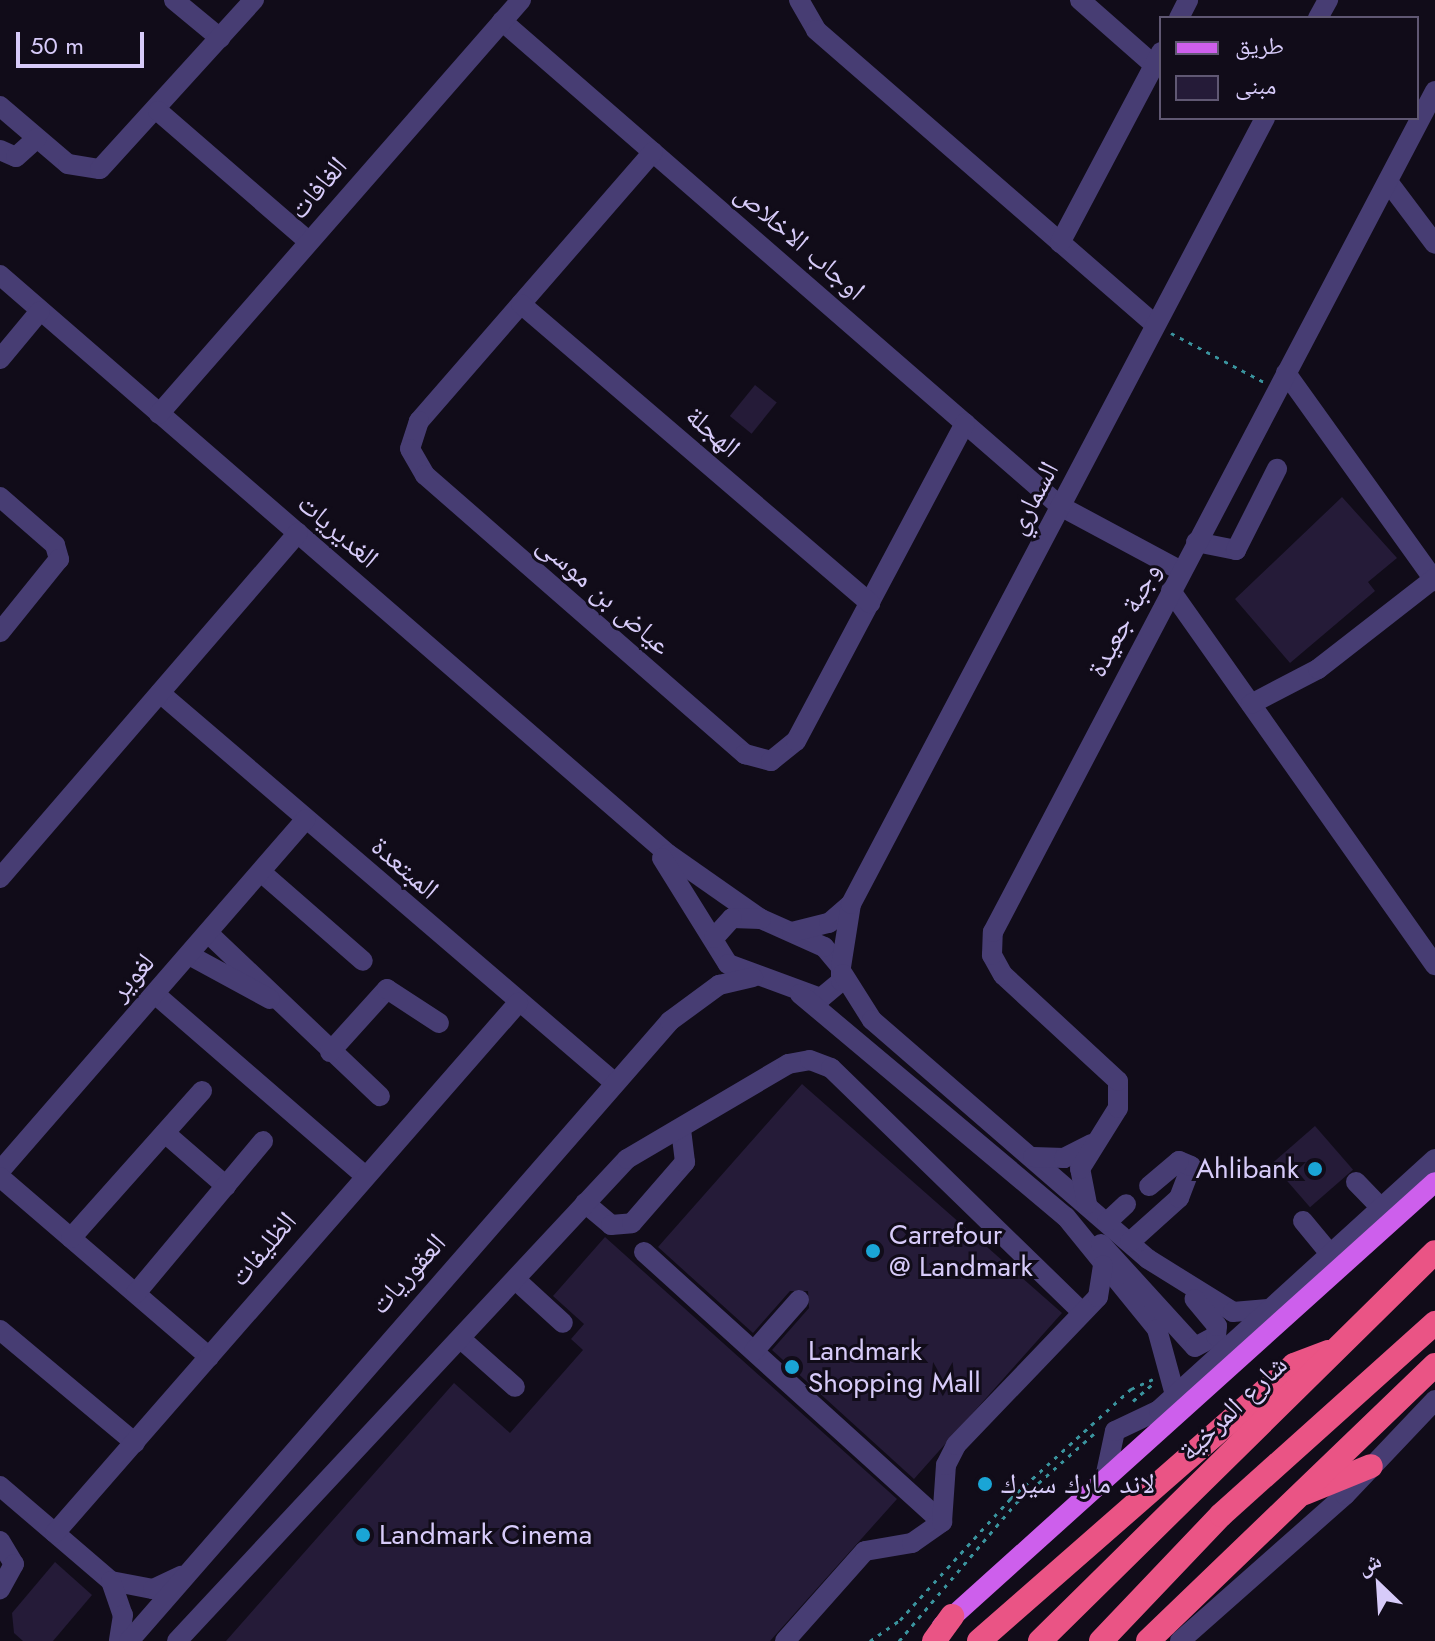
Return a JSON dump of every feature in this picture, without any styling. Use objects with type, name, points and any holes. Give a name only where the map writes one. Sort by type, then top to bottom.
[{"type":"highway","name":"شارع المرخية","points":[[1040,1641],[1435,1252]]},
{"type":"highway","points":[[1101,1641],[1221,1515],[1435,1323]]},
{"type":"highway","points":[[979,1641],[1294,1365],[1335,1351]]},
{"type":"highway","points":[[1148,1641],[1292,1498],[1435,1365]]},
{"type":"highway","points":[[1292,1498],[1371,1466]]},
{"type":"highway","points":[[934,1641],[952,1616]]},
{"type":"main road","name":"شارع المرخية","points":[[927,1641],[1106,1473],[1435,1182]]},
{"type":"street","points":[[174,0],[220,38]]},
{"type":"street","points":[[0,106],[78,169],[100,169],[158,111],[254,0]]},
{"type":"street","name":"الغافات","points":[[159,414],[521,0]]},
{"type":"street","points":[[799,0],[816,30],[1155,325]]},
{"type":"street","points":[[1060,243],[1158,58],[1080,0]]},
{"type":"street","name":"اوجاب الاخلاص","points":[[502,21],[1060,506],[1181,571]]},
{"type":"street","name":"وجبة جعيدة","points":[[1087,1204],[1080,1169],[1092,1144],[1118,1108],[1118,1081],[1003,975],[991,944],[1196,542],[1389,183],[1435,91]]},
{"type":"street","points":[[158,111],[308,241]]},
{"type":"street","name":"السماري","points":[[842,971],[851,904],[1264,120]]},
{"type":"street","points":[[0,150],[16,157],[37,138]]},
{"type":"street","name":"عياض بن موسى","points":[[653,152],[419,421],[411,435],[416,465],[733,744],[756,760],[784,756],[870,603],[965,423]]},
{"type":"street","points":[[1389,183],[1435,244]]},
{"type":"street","name":"الغديريات","points":[[0,275],[640,829],[761,919],[824,947],[842,971]]},
{"type":"street","name":"الهجلة","points":[[521,304],[870,603]]},
{"type":"street","points":[[0,344],[37,308]]},
{"type":"street","points":[[0,359],[37,308]]},
{"type":"street","points":[[1251,704],[1318,669],[1435,579],[1282,381]]},
{"type":"street","points":[[1196,542],[1236,550],[1277,469]]},
{"type":"street","points":[[0,497],[55,545],[59,559],[0,632]]},
{"type":"street","points":[[0,878],[298,533]]},
{"type":"street","points":[[1171,591],[1435,965]]},
{"type":"street","name":"المبتعدة","points":[[160,693],[615,1083]]},
{"type":"street","name":"لغوير","points":[[0,1174],[306,819]]},
{"type":"street","name":"الغديريات","points":[[640,829],[714,938],[720,958],[753,977],[800,994]]},
{"type":"street","points":[[261,872],[363,961]]},
{"type":"street","name":"السماري","points":[[792,932],[829,923],[851,904]]},
{"type":"street","points":[[714,938],[732,918],[761,919]]},
{"type":"street","points":[[208,933],[270,999],[380,1096]]},
{"type":"street","points":[[189,955],[270,999]]},
{"type":"street","points":[[800,994],[829,997],[842,971]]},
{"type":"street","points":[[800,994],[1126,1268],[1184,1340],[1207,1345],[1217,1326],[1209,1312],[872,1020],[842,971]]},
{"type":"street","name":"العقوريات","points":[[129,1641],[685,1006],[719,985],[753,977]]},
{"type":"street","points":[[330,1052],[387,989],[439,1023]]},
{"type":"street","points":[[155,994],[363,1174]]},
{"type":"street","name":"الظليفات","points":[[55,1533],[363,1174],[518,1003]]},
{"type":"street","points":[[177,1641],[327,1473],[517,1281],[585,1203],[636,1152],[681,1130],[788,1064],[821,1063],[1081,1311]]},
{"type":"street","points":[[71,1238],[202,1091]]},
{"type":"street","points":[[585,1203],[611,1225],[632,1223],[685,1162],[681,1130]]},
{"type":"street","points":[[165,1133],[226,1186]]},
{"type":"street","points":[[136,1293],[263,1141]]},
{"type":"street","points":[[1033,1157],[1064,1158],[1092,1144]]},
{"type":"street","name":"شارع المرخية","points":[[1106,1473],[1115,1431],[1271,1309],[1435,1159]]},
{"type":"street","points":[[1119,1232],[1179,1198],[1191,1166],[1179,1161],[1149,1186]]},
{"type":"street","points":[[0,1174],[209,1357]]},
{"type":"street","points":[[1356,1182],[1382,1209]]},
{"type":"street","points":[[1119,1232],[1128,1208]]},
{"type":"street","points":[[1066,1217],[1157,1329],[1169,1388]]},
{"type":"street","points":[[1303,1221],[1331,1255]]},
{"type":"street","points":[[644,1252],[942,1522]]},
{"type":"street","points":[[1148,1259],[1233,1312],[1271,1309]]},
{"type":"street","points":[[942,1522],[946,1465],[956,1445],[1081,1311],[1098,1297],[1103,1265]]},
{"type":"street","points":[[517,1281],[563,1323]]},
{"type":"street","points":[[1081,1311],[1133,1298]]},
{"type":"street","points":[[754,1351],[799,1300]]},
{"type":"street","points":[[0,1330],[135,1443]]},
{"type":"street","points":[[461,1339],[515,1387]]},
{"type":"street","points":[[1180,1641],[1371,1466],[1435,1400]]},
{"type":"street","points":[[0,1486],[111,1581],[153,1589],[188,1571]]},
{"type":"street","points":[[785,1641],[865,1551],[912,1543],[942,1522]]},
{"type":"street","points":[[0,1541],[14,1564],[0,1589]]},
{"type":"street","points":[[111,1581],[123,1615],[119,1641]]},
{"type":"path","points":[[1155,325],[1282,381]]},
{"type":"path","points":[[870,1641],[900,1620],[1010,1499],[1131,1389],[1169,1388]]},
{"type":"path","points":[[899,1641],[1016,1503],[1169,1388]]},
{"type":"building","points":[[755,385],[777,403],[752,434],[730,416]]},
{"type":"building","points":[[1342,497],[1397,558],[1368,582],[1375,591],[1290,663],[1235,599]]},
{"type":"building","points":[[802,1084],[1062,1313],[914,1479],[772,1350],[809,1308],[808,1291],[790,1291],[753,1333],[658,1247]]},
{"type":"building","name":"Ahlibank","points":[[1315,1126],[1353,1170],[1310,1207],[1272,1163]]},
{"type":"building","name":"Landmark Shopping Mall","points":[[605,1237],[897,1499],[770,1641],[226,1641],[454,1383],[510,1433],[583,1350],[571,1339],[584,1324],[553,1296]]},
{"type":"building","points":[[55,1562],[92,1595],[53,1641],[23,1641],[14,1633],[12,1613]]},
{"type":"place","name":"Ahlibank","points":[[1315,1169]]},
{"type":"place","name":"Carrefour @ Landmark","points":[[873,1251]]},
{"type":"place","name":"Landmark Shopping Mall","points":[[792,1367]]},
{"type":"place","name":"لاند مارك سيرك","points":[[985,1484]]},
{"type":"place","name":"Landmark Cinema","points":[[363,1535]]}]
